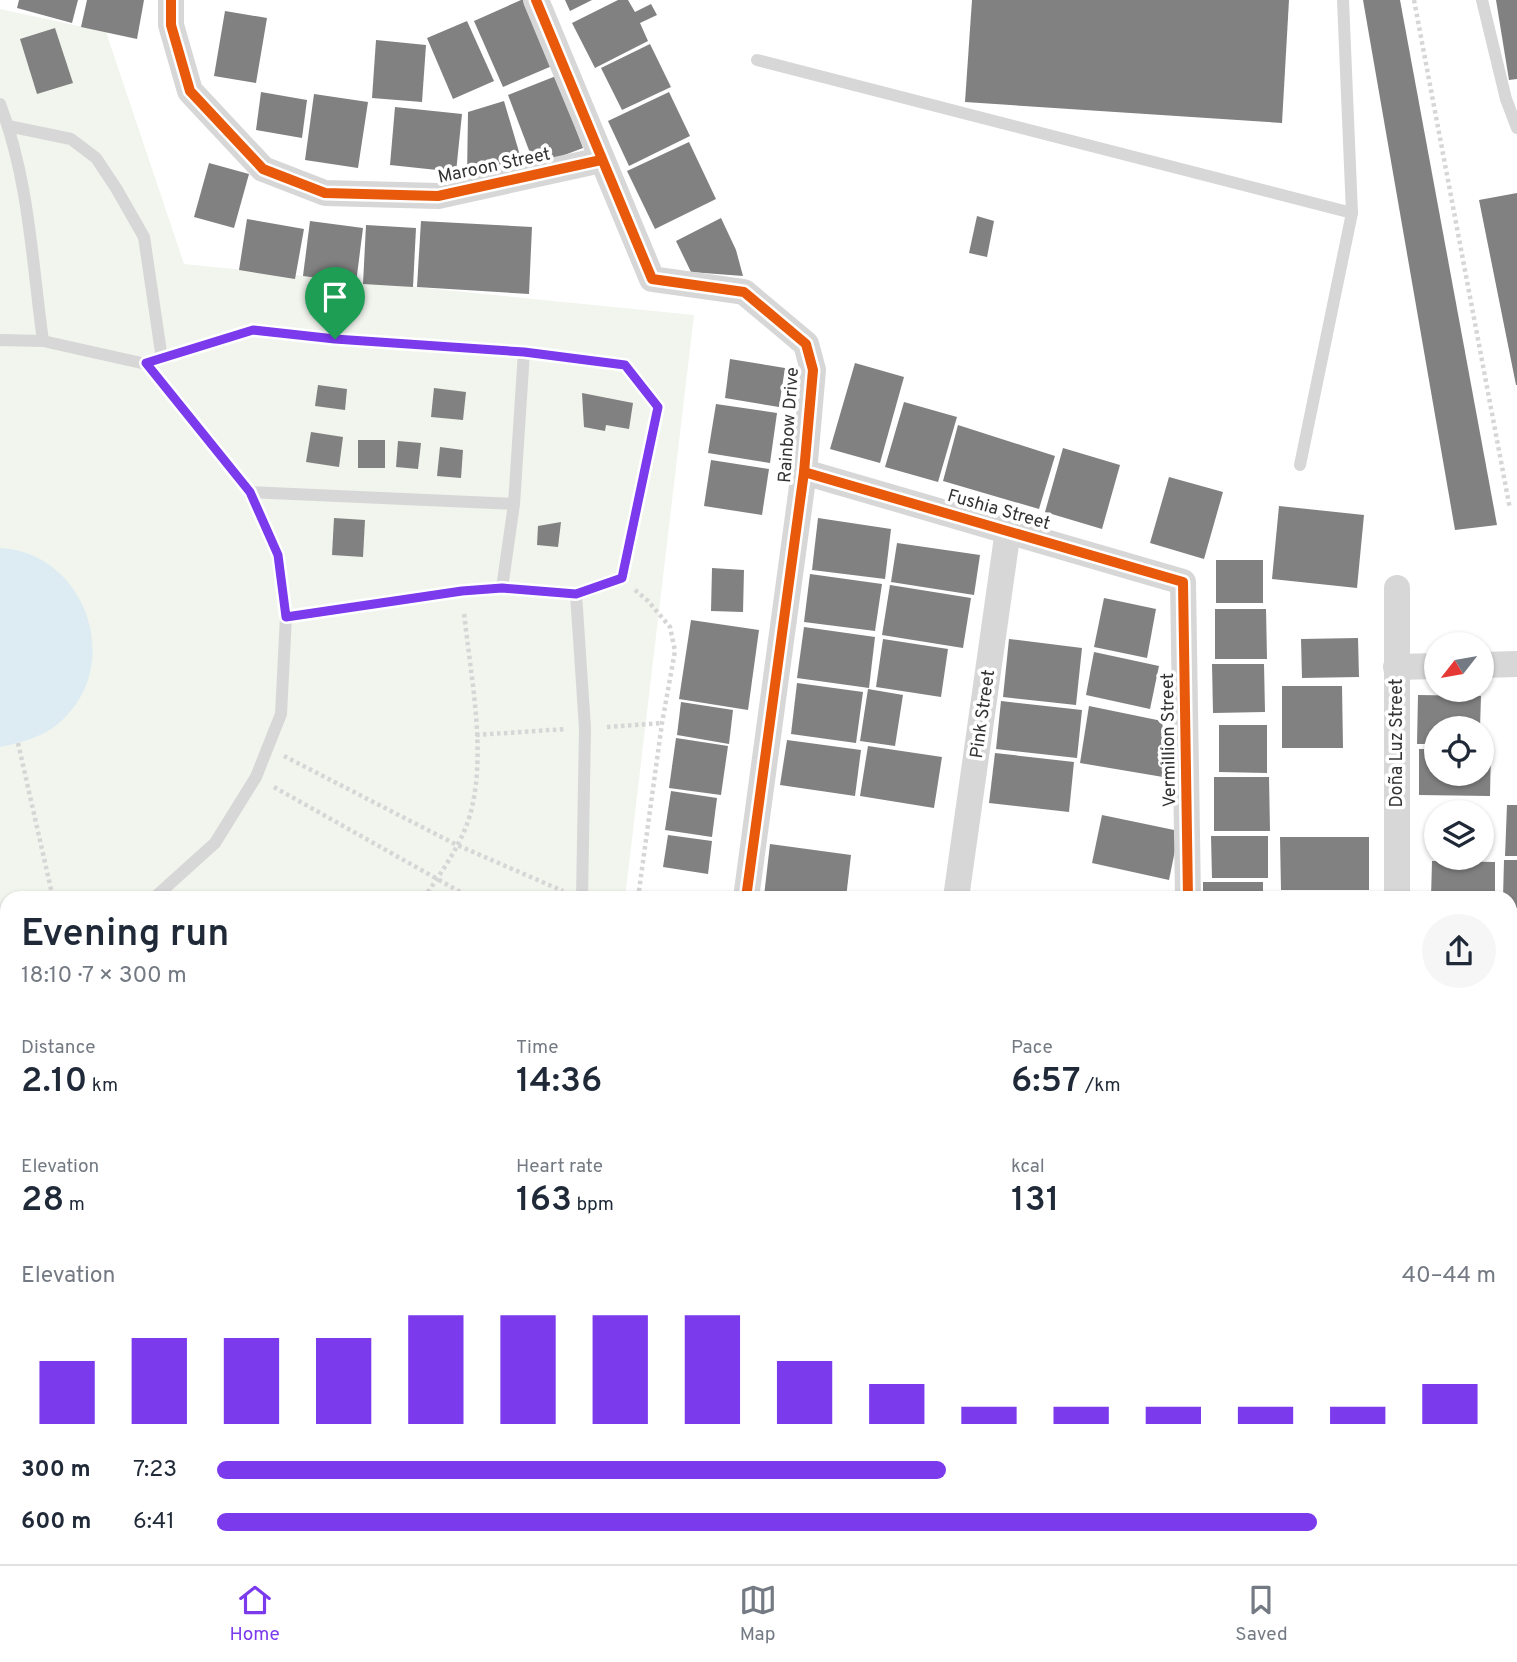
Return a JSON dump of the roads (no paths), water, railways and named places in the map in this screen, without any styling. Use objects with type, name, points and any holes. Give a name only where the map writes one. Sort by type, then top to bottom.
[{"type":"street","name":"Maroon Street","points":[[171,0],[171,25],[190,91],[262,169],[325,193],[439,195],[601,160]]},
{"type":"street","name":"Rainbow Drive","points":[[536,0],[652,279],[744,292],[806,344],[813,370],[804,472],[748,891]]},
{"type":"street","name":"Fushia Street","points":[[804,472],[1183,582]]},
{"type":"street","name":"Pink Street","points":[[957,891],[1007,530]]},
{"type":"street","name":"Vermillion Street","points":[[1183,582],[1188,891]]},
{"type":"street","name":"Doña Luz Street","points":[[1396,891],[1397,588]]},
{"type":"street","points":[[1494,664],[1517,664]]},
{"type":"street","points":[[1396,667],[1424,666]]},
{"type":"lane","points":[[1300,465],[1352,212],[1343,0]]},
{"type":"lane","points":[[1482,0],[1506,99],[1517,128]]},
{"type":"lane","points":[[757,60],[1352,212]]},
{"type":"lane","points":[[0,104],[20,175],[43,341]]},
{"type":"lane","points":[[8,126],[71,139],[96,158],[110,178],[144,237],[162,359]]},
{"type":"lane","points":[[0,340],[43,341],[146,363],[253,330],[335,339],[524,352],[625,365],[658,407],[622,578],[576,594],[502,588],[462,591],[286,617]]},
{"type":"lane","points":[[502,588],[514,504],[524,352]]},
{"type":"lane","points":[[146,363],[250,492],[278,555],[286,617],[281,714],[257,777],[215,843],[161,891]]},
{"type":"lane","points":[[250,492],[514,504]]},
{"type":"lane","points":[[576,594],[585,728],[583,891]]}]
